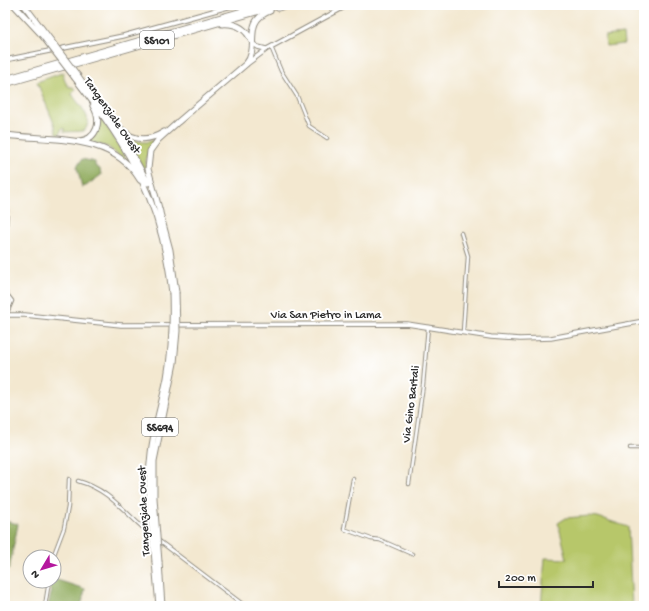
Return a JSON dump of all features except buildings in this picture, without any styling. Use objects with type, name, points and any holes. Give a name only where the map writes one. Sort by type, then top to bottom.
[{"type":"highway","points":[[14,5],[44,35]]},
{"type":"highway","name":"Tangenziale Ovest","points":[[19,5],[94,97],[137,160],[160,212],[170,250],[174,293],[170,359],[154,436],[149,469],[162,606]]},
{"type":"highway","name":"Tangenziale Ovest","points":[[24,5],[44,35]]},
{"type":"highway","name":"SS101","points":[[5,79],[263,5]]},
{"type":"highway","name":"SS101","points":[[5,85],[34,75],[281,5]]},
{"type":"highway","points":[[160,212],[149,175],[147,160],[152,147],[178,122],[250,59],[253,29],[260,17],[266,12],[288,5]]},
{"type":"highway","points":[[180,34],[221,24],[234,24],[243,29],[252,43]]},
{"type":"highway","points":[[70,141],[87,139],[94,133],[98,124],[95,110],[77,77]]},
{"type":"highway","name":"Tangenziale Ovest","points":[[77,77],[110,124],[132,159],[146,186],[158,221],[174,293]]},
{"type":"highway","points":[[94,97],[123,130],[138,138],[155,138],[178,122]]},
{"type":"highway","points":[[5,135],[70,141],[102,147],[124,160],[139,178],[158,221]]},
{"type":"highway","name":"Tangenziale Ovest","points":[[157,562],[159,606]]},
{"type":"main road","points":[[5,60],[117,38],[235,5]]},
{"type":"main road","points":[[241,68],[269,48],[348,5]]},
{"type":"main road","points":[[252,43],[258,47],[269,48]]},
{"type":"main road","name":"Via San Pietro in Lama","points":[[6,315],[25,315],[121,325],[386,324],[428,326],[504,338],[536,339],[577,334],[644,321]]},
{"type":"street","points":[[269,48],[281,71],[297,96],[309,126],[326,138]]},
{"type":"street","points":[[5,239],[7,210]]},
{"type":"street","points":[[461,233],[468,256],[464,332]]},
{"type":"street","points":[[5,292],[12,301],[6,315]]},
{"type":"street","name":"Via Gino Bartali","points":[[409,484],[423,385],[428,326]]},
{"type":"street","points":[[630,448],[644,448]]},
{"type":"street","points":[[56,549],[66,521],[70,490],[69,479]]},
{"type":"street","points":[[353,479],[344,529],[371,539],[380,540],[412,554]]},
{"type":"street","points":[[78,481],[91,485],[104,492],[147,532],[245,606]]},
{"type":"street","points":[[45,606],[48,589]]},
{"type":"green space","points":[[623,34],[624,44],[606,46],[605,36]]},
{"type":"green space","points":[[64,72],[65,82],[69,87],[73,87],[75,89],[72,94],[85,112],[88,121],[84,131],[64,132],[65,129],[62,128],[59,135],[56,133],[55,126],[37,82]]},
{"type":"green space","points":[[99,116],[112,134],[129,164],[108,147],[87,141],[91,139]]},
{"type":"green space","points":[[124,134],[139,142],[155,140],[146,158],[146,173]]},
{"type":"green space","points":[[82,159],[95,162],[95,166],[100,169],[101,175],[86,186],[82,187],[77,167]]},
{"type":"green space","points":[[589,516],[598,517],[628,527],[632,606],[541,606],[545,558],[567,559],[558,523],[566,518]]},
{"type":"green space","points":[[5,521],[18,524],[9,569],[5,568]]},
{"type":"green space","points":[[62,582],[85,589],[81,606],[48,606],[52,590],[49,589],[62,589]]}]
